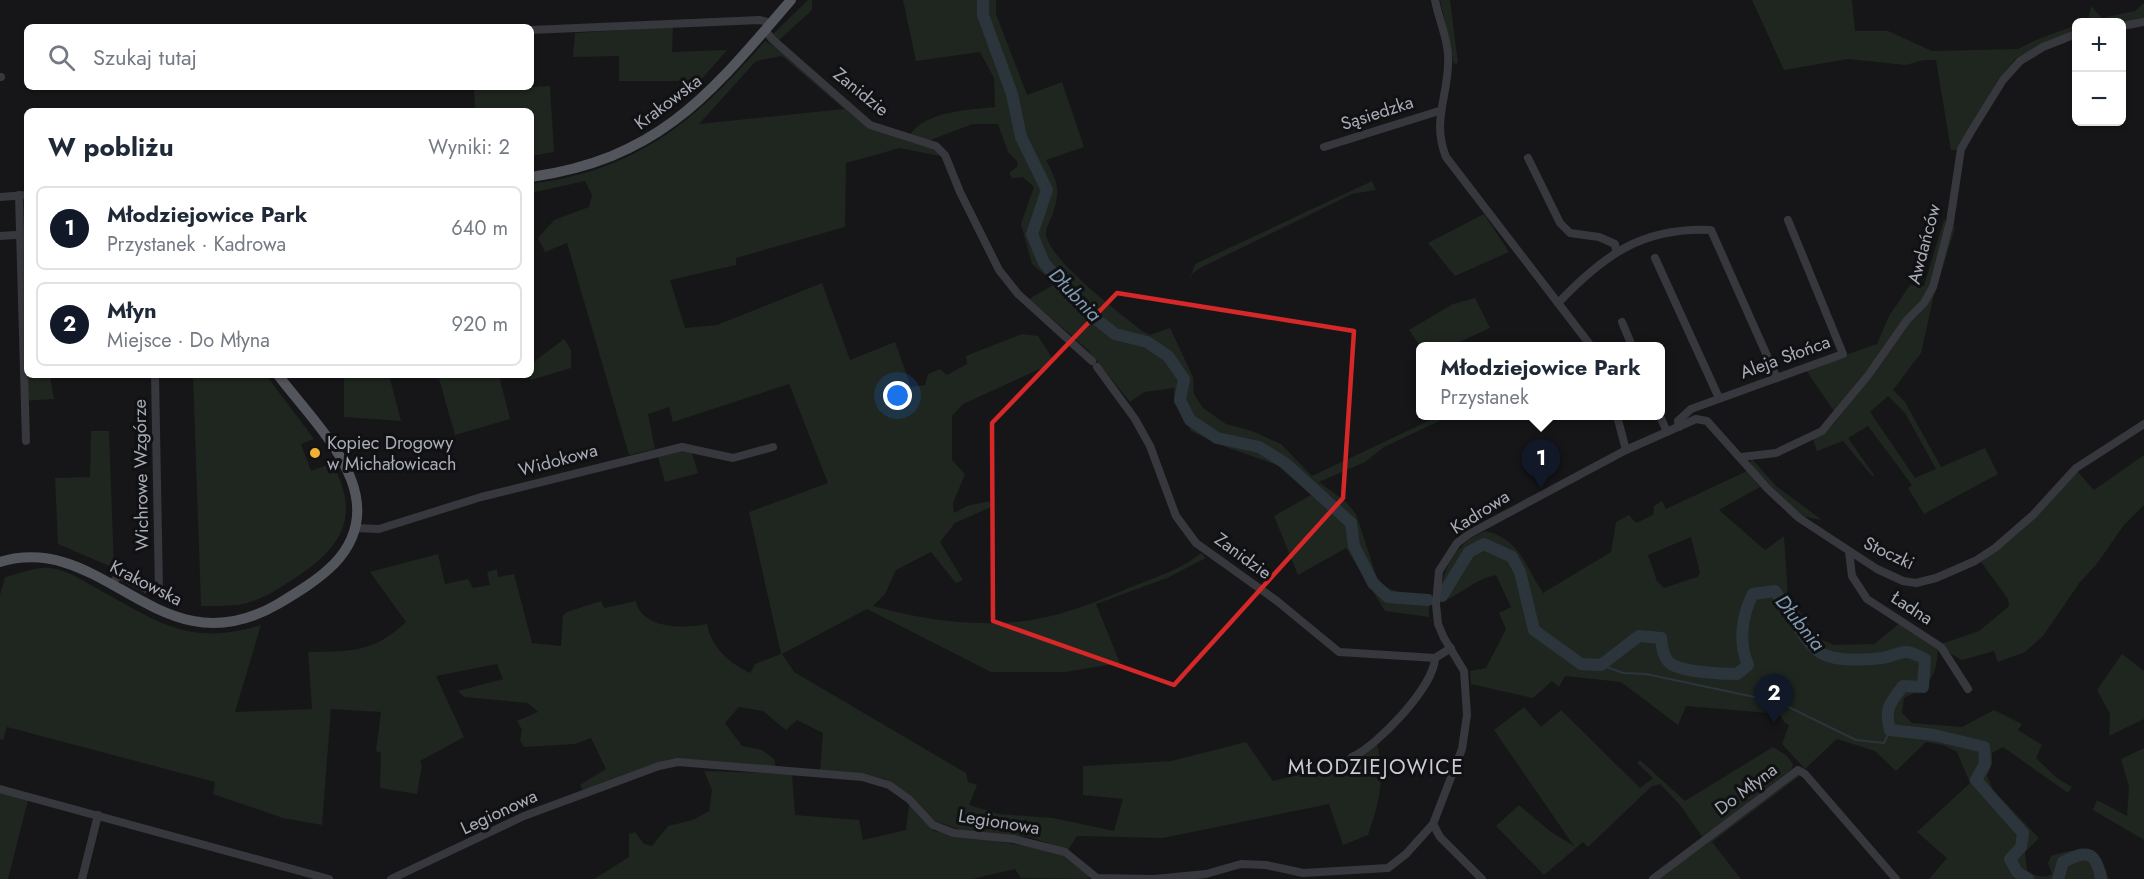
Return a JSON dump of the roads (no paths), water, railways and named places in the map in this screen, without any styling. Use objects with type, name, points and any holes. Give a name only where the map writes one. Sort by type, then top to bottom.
[{"type":"main road","name":"Krakowska","points":[[534,176],[594,163],[655,136],[694,108],[722,81],[791,0]]},
{"type":"main road","name":"Krakowska","points":[[0,562],[25,557],[49,558],[77,567],[156,610],[183,620],[216,623],[244,620],[280,603],[324,572],[342,554],[354,528],[355,490],[346,464],[280,378]]},
{"type":"street","points":[[1435,0],[1449,63],[1439,111],[1440,137],[1446,157],[1588,342]]},
{"type":"street","points":[[534,30],[760,20],[768,26]]},
{"type":"street","points":[[2126,25],[2144,22]]},
{"type":"street","name":"Zanidzie","points":[[768,26],[771,39],[870,125],[936,147],[945,155],[960,192],[999,270],[1018,294],[1095,364],[1140,428],[1150,446],[1176,516],[1196,543],[1277,601],[1340,652],[1435,658]]},
{"type":"street","name":"Awdańców","points":[[1741,457],[1776,453],[1822,431],[1869,374],[1906,320],[1924,303],[1933,287],[1950,222],[1961,149],[1972,130],[2003,80],[2020,61],[2043,47],[2072,36]]},
{"type":"street","name":"Sąsiedzka","points":[[1324,147],[1439,111]]},
{"type":"street","points":[[1528,158],[1560,224],[1570,233],[1599,237],[1615,244],[1617,251]]},
{"type":"street","points":[[0,197],[23,195],[24,277]]},
{"type":"street","name":"Aleja Słońca","points":[[1679,427],[1678,421],[1682,416],[1719,398],[1843,354],[1788,220]]},
{"type":"street","points":[[1558,303],[1587,273],[1617,251],[1638,240],[1667,232],[1711,230],[1777,378]]},
{"type":"street","points":[[0,236],[15,236]]},
{"type":"street","points":[[1655,258],[1719,398]]},
{"type":"street","points":[[1622,322],[1630,342]]},
{"type":"street","points":[[25,378],[26,441]]},
{"type":"street","name":"Wichrowe Wzgórze","points":[[111,585],[119,575],[148,590],[159,590],[156,378]]},
{"type":"street","name":"Stoczki","points":[[1626,450],[1696,419],[1707,421],[1767,488],[1799,518],[1849,552],[1903,581],[1916,583],[1936,578],[1995,548],[2032,514],[2076,468],[2144,424]]},
{"type":"street","points":[[1618,420],[1626,450]]},
{"type":"street","points":[[1662,420],[1667,432]]},
{"type":"street","name":"Widokowa","points":[[354,528],[379,529],[481,497],[681,447],[733,458],[772,447]]},
{"type":"street","name":"Kadrowa","points":[[1433,824],[1455,770],[1467,724],[1467,688],[1464,670],[1438,624],[1439,571],[1457,543],[1517,507],[1626,450]]},
{"type":"street","name":"Ładna","points":[[1849,552],[1852,576],[1867,599],[1941,647],[1968,689]]},
{"type":"street","points":[[1352,758],[1375,744],[1419,694],[1435,664],[1435,658],[1451,648]]},
{"type":"street","name":"Legionowa","points":[[392,879],[524,816],[659,766],[678,762],[871,780],[889,785],[909,799],[933,825],[954,833],[1014,839],[1065,852],[1097,879],[1154,879],[1206,874],[1241,864],[1266,865],[1303,876],[1388,868],[1406,854],[1433,824]]},
{"type":"street","name":"Do Młyna","points":[[1653,879],[1798,770],[1805,774],[1896,879]]},
{"type":"street","points":[[0,789],[329,879]]},
{"type":"street","points":[[82,879],[98,815]]},
{"type":"street","points":[[1433,824],[1440,837],[1482,879]]},
{"type":"waterway","name":"Dłubnia","points":[[983,0],[983,15],[1012,94],[1021,137],[1047,190],[1032,234],[1044,263],[1091,315],[1115,334],[1147,342],[1168,356],[1184,379],[1180,400],[1190,420],[1217,438],[1259,447],[1285,463],[1351,523],[1354,546],[1373,583],[1388,597],[1428,600]]},
{"type":"waterway","name":"Dłubnia","points":[[1442,596],[1469,552],[1484,544],[1512,557],[1520,572],[1534,630],[1581,664],[1601,665],[1639,636],[1661,638],[1666,659],[1677,667],[1703,672],[1737,674],[1748,665],[1742,638],[1749,602],[1753,594],[1775,591],[1807,640],[1824,655],[1840,659],[1882,658],[1902,652],[1917,655],[1925,659],[1923,687],[1903,686],[1888,711],[1890,730],[1934,735],[1984,747],[1985,764],[1976,780],[2023,833],[2021,847],[2010,859],[2017,872],[2028,879]]},
{"type":"waterway","points":[[1601,665],[1623,673],[1646,674],[1778,702],[1856,740],[1884,743],[1890,730]]},
{"type":"waterway","name":"Dłubnia","points":[[2058,879],[2063,862],[2084,854],[2089,855],[2096,862],[2101,879]]},
{"type":"place","name":"Kopiec Drogowy w Michałowicach","points":[[315,453]]},
{"type":"place","name":"Młodziejowice Park","points":[[1541,489]]},
{"type":"place","name":"Młyn","points":[[1774,724]]},
{"type":"district","name":"MŁODZIEJOWICE","points":[[1376,767]]}]
